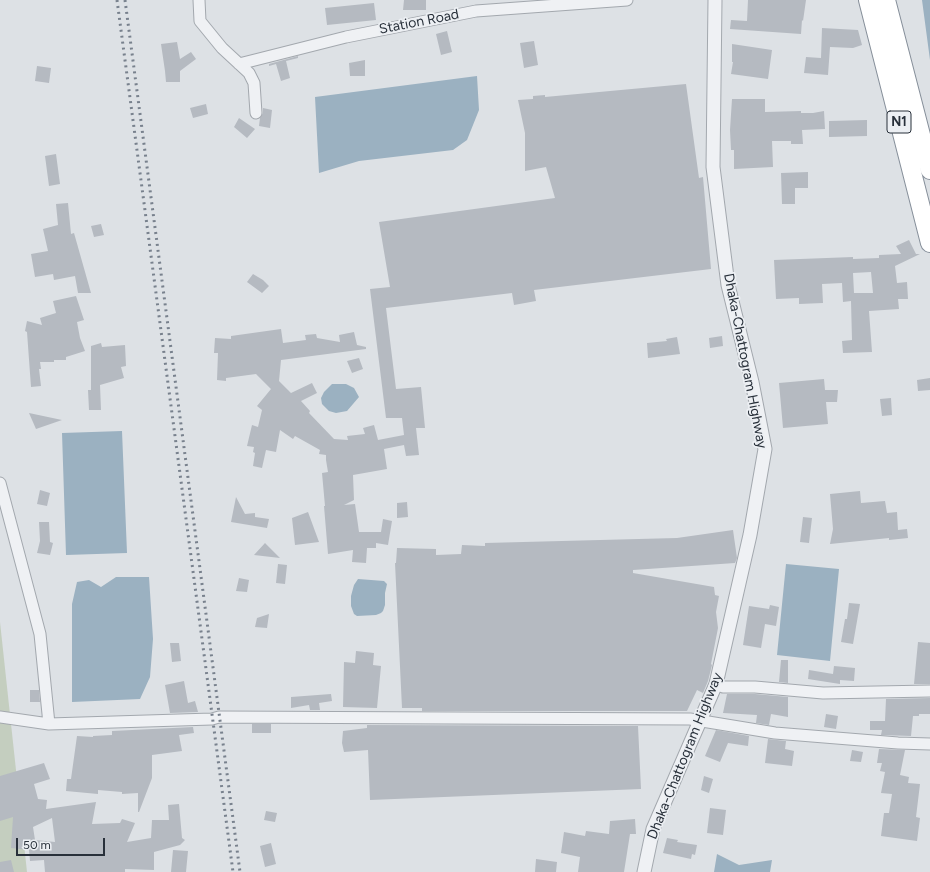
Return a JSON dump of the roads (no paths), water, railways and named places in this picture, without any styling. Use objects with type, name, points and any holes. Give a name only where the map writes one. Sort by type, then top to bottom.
[{"type":"highway","name":"N1","points":[[868,0],[930,243]]},
{"type":"highway","name":"N1","points":[[886,0],[930,170]]},
{"type":"street","points":[[199,0],[200,21],[222,48],[249,73],[254,83],[256,113]]},
{"type":"street","name":"Station Road","points":[[239,64],[346,36],[476,11],[627,0]]},
{"type":"street","name":"Dhaka-Chattogram Highway","points":[[644,872],[653,829],[716,684],[750,535],[765,449],[752,382],[728,285],[713,166],[715,0]]},
{"type":"street","points":[[0,483],[40,634],[49,724]]},
{"type":"street","points":[[716,684],[723,687],[755,687],[823,692],[930,691]]},
{"type":"street","points":[[0,717],[49,724],[212,719],[219,717],[690,720],[775,733],[898,743],[930,744]]},
{"type":"water","points":[[922,0],[930,0],[930,60]]},
{"type":"water","points":[[477,76],[479,110],[467,140],[453,150],[359,161],[319,173],[315,97]]},
{"type":"water","points":[[332,384],[346,384],[354,388],[359,397],[347,411],[336,413],[329,411],[322,404],[321,398],[324,392]]},
{"type":"water","points":[[122,431],[127,553],[66,555],[62,433]]},
{"type":"water","points":[[786,564],[839,569],[830,661],[777,655]]},
{"type":"water","points":[[116,577],[149,577],[153,639],[150,677],[140,699],[72,702],[72,604],[77,582],[89,580],[101,587]]},
{"type":"water","points":[[358,579],[384,581],[387,584],[385,605],[381,613],[376,615],[357,616],[354,614],[351,606],[351,596],[354,585]]},
{"type":"water","points":[[717,854],[739,865],[772,860],[770,872],[714,872]]},
{"type":"railway","points":[[117,0],[233,872]]},
{"type":"railway","points":[[125,0],[240,872]]}]
